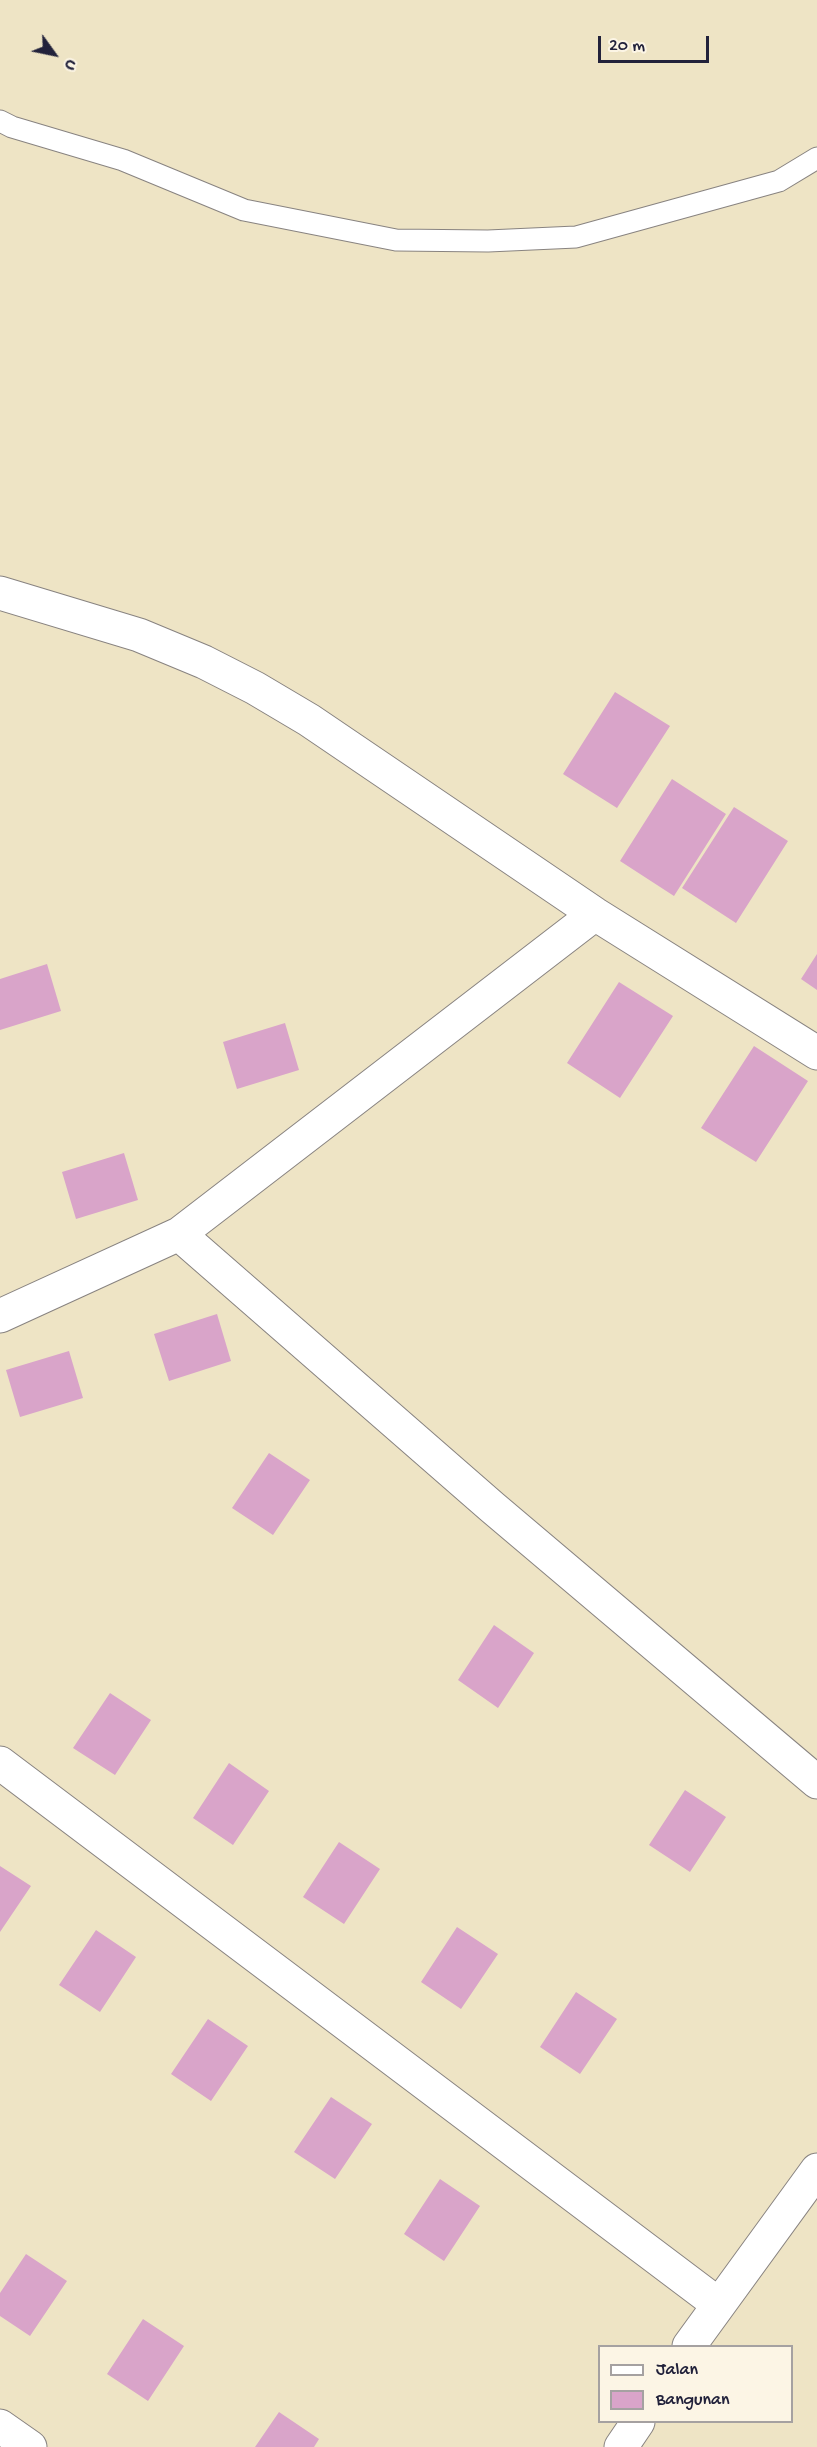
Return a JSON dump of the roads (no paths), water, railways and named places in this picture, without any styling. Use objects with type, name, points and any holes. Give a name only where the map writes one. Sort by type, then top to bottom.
[{"type":"street","points":[[0,593],[139,635],[204,662],[255,688],[309,720],[595,914],[817,1053]]},
{"type":"street","points":[[0,1317],[179,1234],[595,914]]},
{"type":"street","points":[[179,1234],[432,1452],[492,1507],[817,1782]]},
{"type":"street","points":[[0,1763],[718,2304]]},
{"type":"street","points":[[690,2345],[817,2170]]},
{"type":"street","points":[[621,2447],[637,2423]]},
{"type":"street","points":[[0,2426],[30,2447]]},
{"type":"lane","points":[[0,121],[12,127],[123,160],[244,210],[396,240],[488,241],[576,237],[779,181],[817,158]]}]
